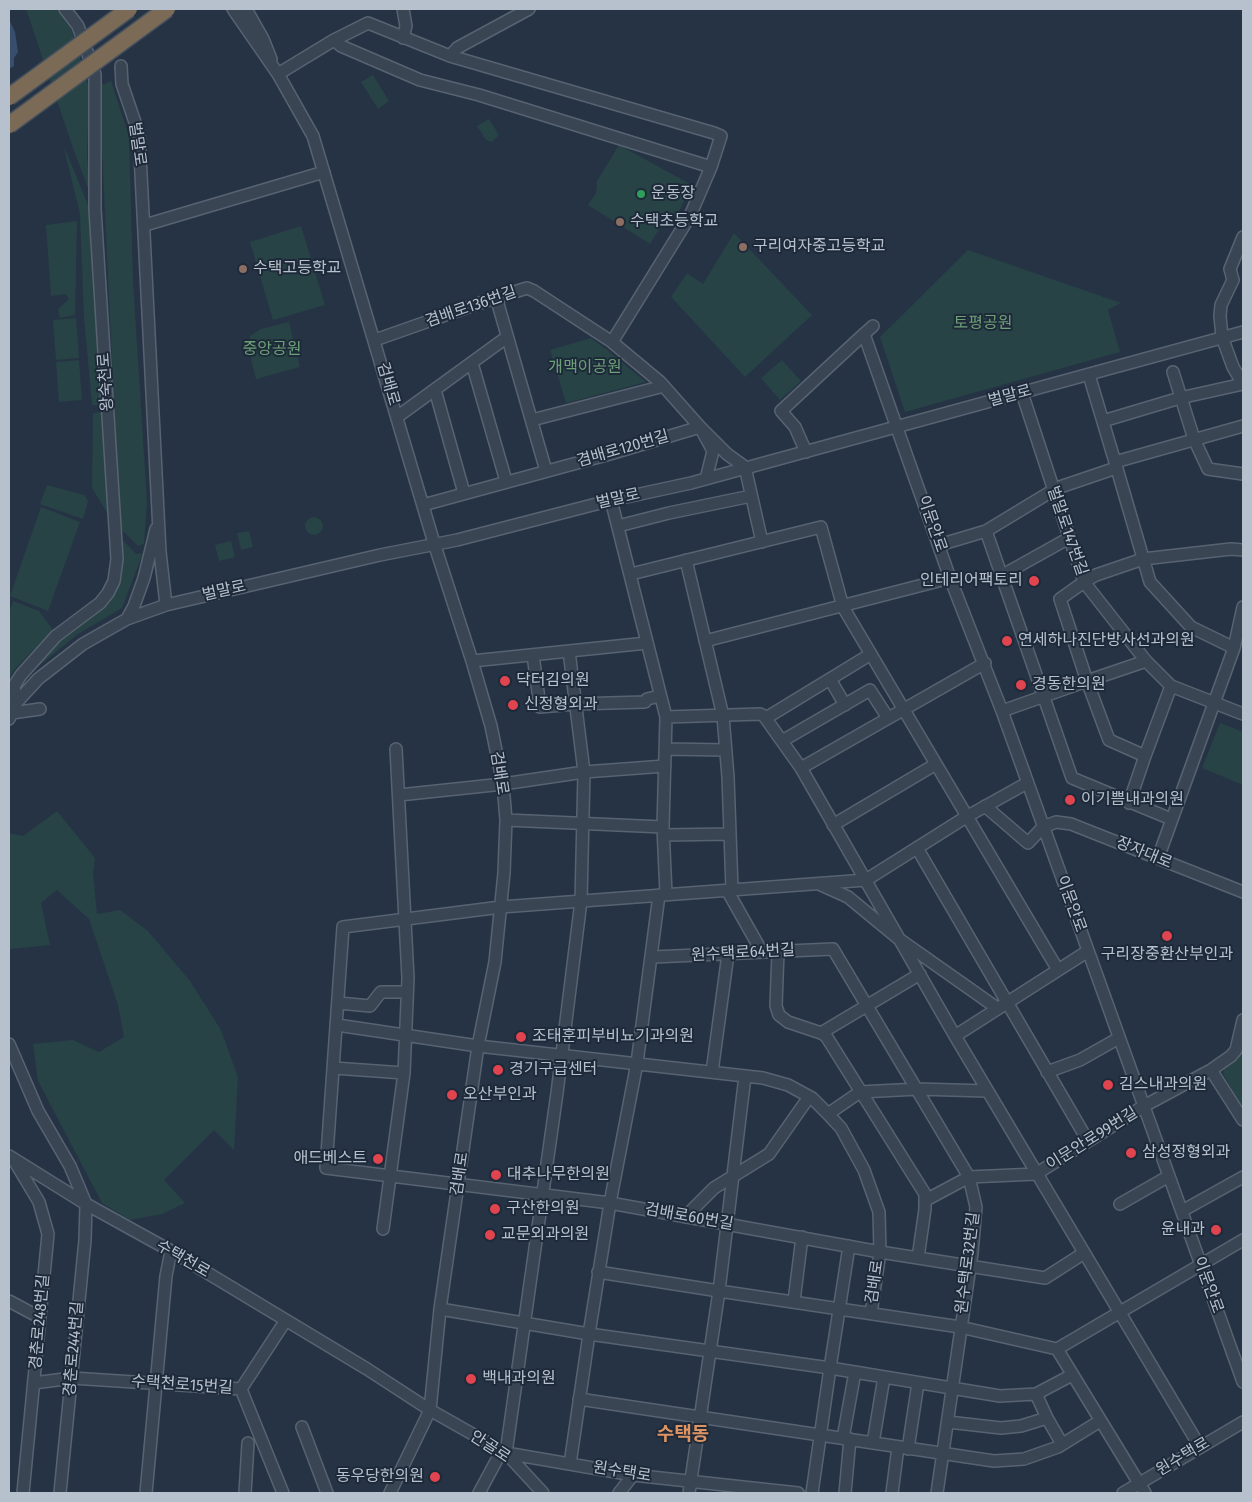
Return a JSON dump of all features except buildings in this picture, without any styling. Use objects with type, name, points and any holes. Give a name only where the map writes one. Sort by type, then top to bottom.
[{"type":"highway","points":[[9,97],[129,9]]},
{"type":"highway","points":[[9,125],[167,9]]},
{"type":"street","name":"왕숙천로","points":[[12,712],[14,686],[38,652],[108,593],[114,581],[117,559],[95,210],[95,74],[78,26],[65,9]]},
{"type":"street","name":"검배로","points":[[234,9],[278,74],[311,130],[434,543],[472,661],[490,726],[503,784],[506,820],[501,907],[495,962],[478,1046],[440,1309],[430,1410],[390,1493]]},
{"type":"street","name":"검배로","points":[[246,9],[263,38],[278,74]]},
{"type":"street","points":[[403,9],[406,26],[404,38]]},
{"type":"street","points":[[450,56],[457,48],[530,9]]},
{"type":"street","points":[[278,74],[334,40],[368,23],[450,56],[519,74],[722,136],[690,216],[612,342]]},
{"type":"street","points":[[334,40],[341,46],[420,80],[479,95],[711,167]]},
{"type":"street","name":"벌말로","points":[[120,66],[122,84],[139,134],[160,552],[166,605]]},
{"type":"street","points":[[145,225],[324,172]]},
{"type":"street","points":[[1103,421],[1180,398],[1243,384],[1233,367],[1222,337],[1221,305],[1232,280],[1230,269],[1243,237]]},
{"type":"street","name":"겸배로136번길","points":[[375,340],[496,297],[523,289],[530,289],[612,342],[664,386],[700,427]]},
{"type":"street","points":[[496,297],[546,471]]},
{"type":"street","name":"이문안로","points":[[806,452],[794,427],[781,411],[869,330],[898,426],[950,578],[985,663],[1243,1382]]},
{"type":"street","name":"벌말로","points":[[12,712],[65,657],[83,644],[127,619],[166,605],[434,543],[457,540],[611,500],[706,479],[1243,332]]},
{"type":"street","points":[[398,417],[508,337]]},
{"type":"street","points":[[472,363],[506,481]]},
{"type":"street","points":[[1173,372],[1194,439],[1208,469],[1243,474]]},
{"type":"street","points":[[1089,375],[1150,582],[1192,627],[1234,648]]},
{"type":"street","points":[[532,420],[664,386]]},
{"type":"street","points":[[435,390],[464,493]]},
{"type":"street","name":"벌말로147번길","points":[[1022,393],[1084,582],[1146,661],[1171,686],[1243,714]]},
{"type":"street","points":[[939,545],[986,531],[1054,490],[1116,465],[1194,439],[1243,426]]},
{"type":"street","points":[[700,427],[727,454],[745,467],[762,542]]},
{"type":"street","points":[[700,427],[713,451],[706,479]]},
{"type":"street","name":"겸배로120번길","points":[[423,505],[700,427]]},
{"type":"street","points":[[618,526],[678,510],[751,496]]},
{"type":"street","points":[[570,1464],[598,1272],[637,1063],[663,895],[666,717],[611,500]]},
{"type":"street","points":[[127,619],[144,578],[159,520]]},
{"type":"street","points":[[631,574],[822,527],[844,608],[1058,970]]},
{"type":"street","points":[[986,531],[1072,778],[1171,819]]},
{"type":"street","points":[[1001,576],[1069,538]]},
{"type":"street","points":[[1145,756],[1109,740],[1060,599],[1096,575],[1143,559],[1231,549],[1243,550]]},
{"type":"street","points":[[686,560],[723,716],[729,834],[729,889],[762,952]]},
{"type":"street","points":[[705,642],[844,608],[950,578]]},
{"type":"street","points":[[1158,858],[1234,648],[1243,607]]},
{"type":"street","points":[[472,661],[647,644]]},
{"type":"street","points":[[479,1493],[504,1452],[524,1324],[581,901],[584,772],[569,651]]},
{"type":"street","points":[[766,718],[871,654]]},
{"type":"street","points":[[533,655],[540,707],[645,702],[647,699],[660,696]]},
{"type":"street","points":[[1002,711],[1146,661]]},
{"type":"street","points":[[801,768],[985,663]]},
{"type":"street","points":[[830,679],[845,705]]},
{"type":"street","points":[[1129,803],[1171,686]]},
{"type":"street","points":[[782,741],[870,690],[888,718]]},
{"type":"street","points":[[12,712],[40,709]]},
{"type":"street","points":[[666,717],[760,714],[766,718],[801,768],[987,1091],[1200,1447]]},
{"type":"street","points":[[383,1229],[392,1176],[404,1073],[406,1036],[406,919],[396,749]]},
{"type":"street","points":[[665,749],[726,750]]},
{"type":"street","points":[[833,825],[936,764]]},
{"type":"street","points":[[399,795],[503,784],[584,772],[665,766]]},
{"type":"street","points":[[404,1073],[334,1068],[343,927],[501,907],[866,880],[966,817],[1027,783]]},
{"type":"street","points":[[985,806],[1028,843],[1043,826]]},
{"type":"street","points":[[506,820],[729,834]]},
{"type":"street","name":"장자대로","points":[[1043,826],[1056,822],[1071,824],[1243,892]]},
{"type":"street","points":[[917,848],[1002,1005],[1047,1072],[1088,1141]]},
{"type":"street","points":[[816,883],[848,896],[899,939],[1002,1005]]},
{"type":"street","name":"원수택로64번길","points":[[653,957],[833,949]]},
{"type":"street","name":"원수택로32번길","points":[[833,949],[969,1177],[976,1207],[971,1267],[960,1327],[953,1389],[937,1493]]},
{"type":"street","points":[[778,951],[776,1006],[778,1015],[788,1022],[826,1036],[912,1171],[926,1200],[918,1258]]},
{"type":"street","points":[[955,1036],[1088,951]]},
{"type":"street","points":[[712,1072],[728,954]]},
{"type":"street","points":[[821,1033],[920,974]]},
{"type":"street","points":[[339,1003],[370,1006],[381,992],[407,992]]},
{"type":"street","name":"이문안로99번길","points":[[926,1200],[969,1177],[1036,1174],[1144,1106],[1211,1070],[1231,1056],[1236,1050],[1243,1020]]},
{"type":"street","name":"검배로","points":[[337,1025],[478,1046],[763,1078],[788,1085],[809,1097],[841,1128],[864,1170],[879,1212],[880,1252],[871,1313]]},
{"type":"street","points":[[1047,1072],[1080,1060],[1119,1038]]},
{"type":"street","points":[[9,1044],[38,1111],[72,1172],[86,1204]]},
{"type":"street","name":"검배로60번길","points":[[334,1068],[326,1168],[610,1203],[880,1252],[1044,1278],[1084,1254]]},
{"type":"street","points":[[1211,1070],[1243,1120]]},
{"type":"street","points":[[690,1488],[729,1224],[745,1076]]},
{"type":"street","points":[[828,1114],[860,1092],[918,1089],[987,1091]]},
{"type":"street","points":[[685,1216],[714,1188],[769,1154],[809,1097]]},
{"type":"street","name":"수택천로","points":[[10,1158],[86,1204],[171,1251],[430,1410]]},
{"type":"street","name":"경춘로248번길","points":[[10,1158],[29,1182],[46,1223],[48,1234],[23,1493]]},
{"type":"street","points":[[59,1188],[67,1184],[72,1172]]},
{"type":"street","points":[[1120,1204],[1169,1176]]},
{"type":"street","points":[[1182,1211],[1243,1176]]},
{"type":"street","name":"경춘로244번길","points":[[60,1493],[85,1240],[86,1204]]},
{"type":"street","points":[[794,1302],[802,1237]]},
{"type":"street","points":[[598,1272],[960,1327],[1056,1349],[1200,1265],[1242,1243]]},
{"type":"street","points":[[812,1493],[848,1246]]},
{"type":"street","points":[[146,1493],[166,1276],[171,1251]]},
{"type":"street","points":[[9,1301],[39,1318]]},
{"type":"street","points":[[440,1309],[524,1324],[830,1368],[1000,1396],[1036,1394],[1072,1375]]},
{"type":"street","name":"수택천로15번길","points":[[34,1383],[72,1378],[241,1388],[286,1320]]},
{"type":"street","points":[[1056,1349],[1142,1489]]},
{"type":"street","points":[[845,1493],[847,1439],[855,1372]]},
{"type":"street","points":[[873,1443],[884,1377]]},
{"type":"street","points":[[892,1493],[918,1383]]},
{"type":"street","points":[[241,1388],[283,1493]]},
{"type":"street","points":[[1036,1394],[1062,1444]]},
{"type":"street","points":[[579,1399],[821,1434],[943,1455],[994,1461],[1024,1459],[1062,1444],[1100,1422]]},
{"type":"street","name":"안골로","points":[[430,1410],[504,1452],[543,1493]]},
{"type":"street","points":[[948,1422],[1001,1428],[1021,1426],[1047,1418]]},
{"type":"street","name":"원수택로","points":[[1123,1493],[1142,1489],[1200,1447],[1243,1422]]},
{"type":"street","points":[[302,1427],[327,1493]]},
{"type":"street","points":[[245,1493],[248,1443]]},
{"type":"street","name":"원수택로","points":[[504,1452],[633,1475],[690,1488],[798,1493]]},
{"type":"street","points":[[619,1493],[633,1475]]},
{"type":"green space","points":[[26,9],[57,9],[72,31],[89,88],[87,155],[90,193],[74,151]]},
{"type":"green space","points":[[373,75],[389,101],[378,109],[361,82]]},
{"type":"green space","points":[[111,81],[129,136],[133,281],[147,502],[144,544],[138,546],[120,528],[99,86]]},
{"type":"green space","points":[[489,119],[499,135],[492,142],[486,140],[477,126]]},
{"type":"green space","points":[[63,144],[91,212],[102,405],[92,405],[84,317],[80,214]]},
{"type":"green space","name":"운동장","points":[[619,145],[692,185],[677,215],[663,223],[650,244],[588,205],[596,193],[597,181]]},
{"type":"green space","points":[[77,221],[75,315],[60,318],[58,309],[69,299],[66,294],[51,296],[46,225]]},
{"type":"green space","points":[[301,226],[325,305],[273,320],[250,242]]},
{"type":"green space","points":[[734,233],[812,315],[745,377],[671,297],[687,273],[703,284]]},
{"type":"green space","name":"토평공원","points":[[968,250],[1121,303],[1108,310],[1120,352],[905,412],[880,337]]},
{"type":"green space","points":[[76,318],[79,358],[56,360],[53,320]]},
{"type":"green space","name":"중앙공원","points":[[289,322],[300,367],[256,379],[249,351],[250,336],[261,329]]},
{"type":"green space","name":"개맥이공원","points":[[591,338],[646,382],[566,403],[550,350]]},
{"type":"green space","points":[[79,360],[82,400],[59,402],[56,362]]},
{"type":"green space","points":[[782,360],[801,381],[780,400],[761,378]]},
{"type":"green space","points":[[103,412],[109,516],[92,488],[93,413]]},
{"type":"green space","points":[[47,485],[84,495],[88,501],[83,519],[40,504]]},
{"type":"green space","points":[[41,507],[80,522],[48,611],[10,596]]},
{"type":"green space","points":[[314,517],[320,520],[323,526],[320,532],[314,535],[308,532],[305,526],[308,520]]},
{"type":"green space","points":[[249,531],[253,547],[241,550],[237,533]]},
{"type":"green space","points":[[121,538],[136,554],[143,553],[122,608],[78,634],[24,678],[53,645],[101,609],[113,597],[119,581]]},
{"type":"green space","points":[[231,541],[235,557],[219,561],[215,545]]},
{"type":"green space","points":[[13,601],[39,611],[53,630],[13,671],[9,682],[9,613]]},
{"type":"green space","points":[[1220,723],[1243,732],[1243,785],[1202,768]]},
{"type":"green space","points":[[57,811],[95,858],[93,873],[97,914],[120,910],[148,931],[190,981],[221,1030],[238,1077],[234,1150],[214,1130],[164,1180],[185,1203],[162,1214],[130,1220],[102,1203],[38,1081],[33,1044],[73,1040],[99,1052],[124,1037],[118,1005],[89,919],[57,890],[41,903],[50,945],[10,949],[9,833],[23,836]]},
{"type":"green space","points":[[1243,1039],[1243,1108],[1223,1074],[1224,1068],[1237,1060]]},
{"type":"water","points":[[9,19],[15,32],[18,52],[14,58],[14,66],[9,69]]},
{"type":"place","name":"운동장","points":[[641,194]]},
{"type":"place","name":"수택초등학교","points":[[620,222]]},
{"type":"place","name":"구리여자중고등학교","points":[[743,247]]},
{"type":"place","name":"수택고등학교","points":[[243,269]]},
{"type":"place","name":"인테리어팩토리","points":[[1034,581]]},
{"type":"place","name":"연세하나진단방사선과의원","points":[[1007,641]]},
{"type":"place","name":"닥터김의원","points":[[505,681]]},
{"type":"place","name":"경동한의원","points":[[1021,685]]},
{"type":"place","name":"신정형외과","points":[[513,705]]},
{"type":"place","name":"이기쁨내과의원","points":[[1070,800]]},
{"type":"place","name":"구리장중환산부인과","points":[[1167,936]]},
{"type":"place","name":"조태훈피부비뇨기과의원","points":[[521,1037]]},
{"type":"place","name":"경기구급센터","points":[[498,1070]]},
{"type":"place","name":"김스내과의원","points":[[1108,1085]]},
{"type":"place","name":"오산부인과","points":[[452,1095]]},
{"type":"place","name":"삼성정형외과","points":[[1131,1153]]},
{"type":"place","name":"애드베스트","points":[[378,1159]]},
{"type":"place","name":"대추나무한의원","points":[[496,1175]]},
{"type":"place","name":"구산한의원","points":[[495,1209]]},
{"type":"place","name":"윤내과","points":[[1216,1230]]},
{"type":"place","name":"교문외과의원","points":[[490,1235]]},
{"type":"place","name":"백내과의원","points":[[471,1379]]},
{"type":"place","name":"동우당한의원","points":[[435,1477]]},
{"type":"district","name":"수택동","points":[[683,1435]]}]
